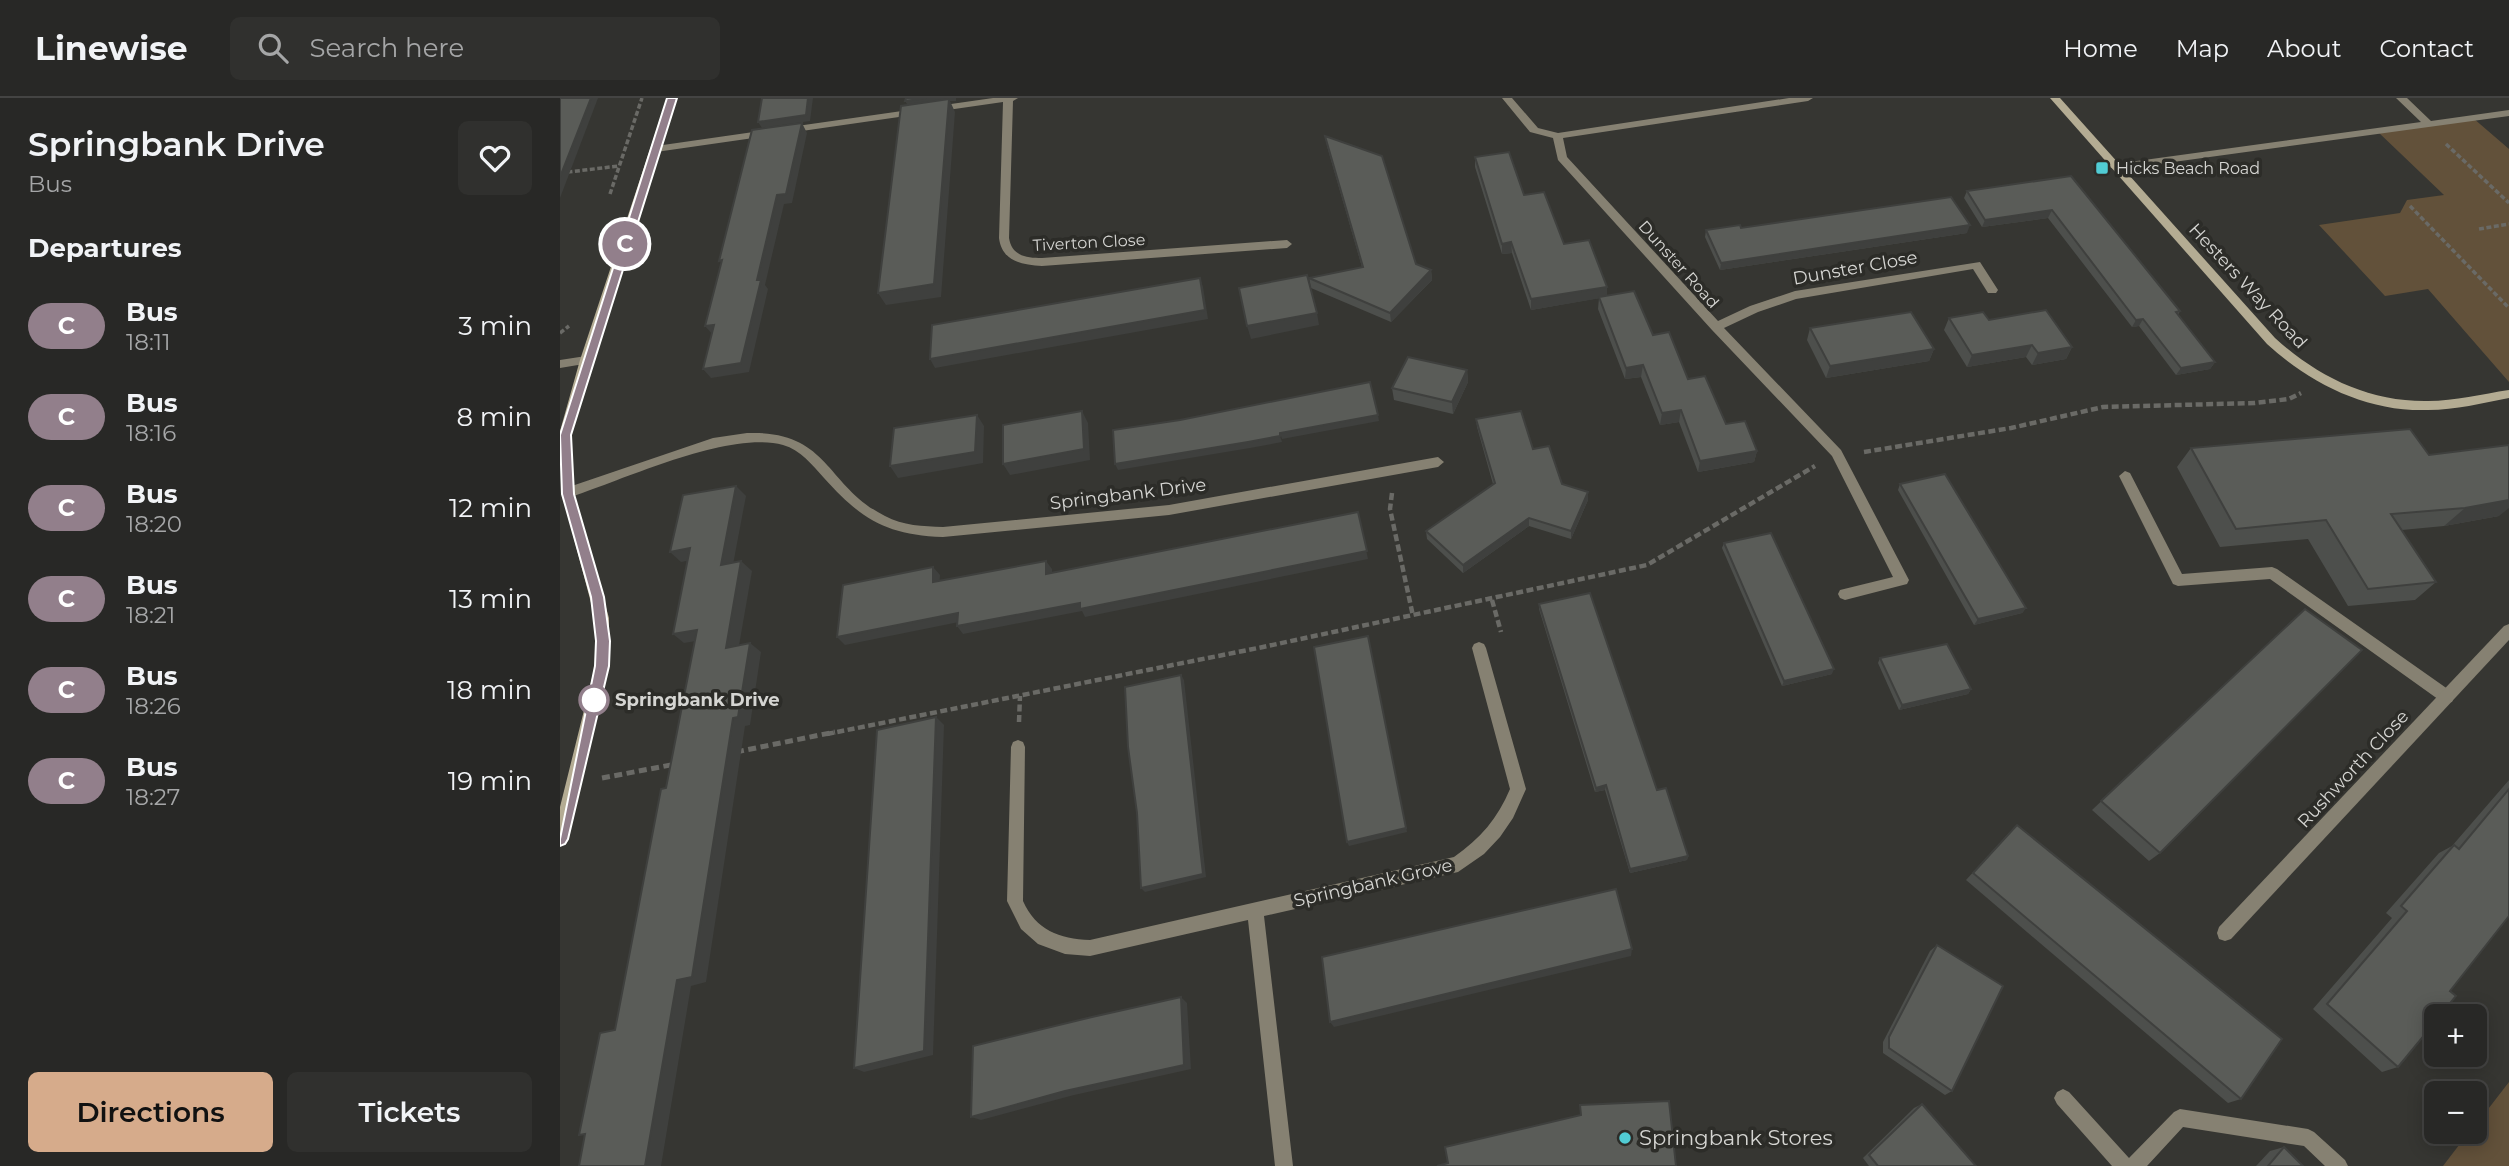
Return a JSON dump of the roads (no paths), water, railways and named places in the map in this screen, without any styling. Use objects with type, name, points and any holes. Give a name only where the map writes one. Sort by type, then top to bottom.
[{"type":"street","points":[[560,839],[602,666],[603,641],[598,597],[568,494],[565,435],[586,360],[672,98]]},
{"type":"street","points":[[656,149],[1011,98]]},
{"type":"street","name":"Tiverton Close","points":[[1011,98],[1004,238],[1007,251],[1014,257],[1042,262],[1287,244]]},
{"type":"street","points":[[1507,98],[1534,130],[1558,136],[1808,98]]},
{"type":"street","name":"Hesters Way Road","points":[[2055,98],[2277,346],[2297,364],[2328,382],[2368,397],[2410,406],[2448,404],[2509,394]]},
{"type":"street","points":[[2401,98],[2428,123]]},
{"type":"street","points":[[2115,167],[2509,113]]},
{"type":"street","name":"Dunster Road","points":[[1558,136],[1562,158],[1716,327],[1838,455],[1902,580],[1845,594]]},
{"type":"street","name":"Dunster Close","points":[[1716,327],[1754,309],[1795,295],[1976,265],[1992,290]]},
{"type":"street","points":[[560,363],[586,360]]},
{"type":"street","name":"Springbank Drive","points":[[568,494],[713,443],[752,438],[788,442],[803,449],[864,512],[879,522],[919,532],[1169,510],[1438,462]]},
{"type":"street","points":[[2125,476],[2178,580],[2272,573],[2447,697]]},
{"type":"street","name":"Rushworth Close","points":[[2225,933],[2509,630]]},
{"type":"street","name":"Springbank Grove","points":[[1018,747],[1015,901],[1026,923],[1044,940],[1058,946],[1090,948],[1458,864],[1480,849],[1499,829],[1518,789],[1479,648]]},
{"type":"street","points":[[1255,910],[1284,1166]]},
{"type":"street","points":[[2063,1098],[2124,1166]]},
{"type":"street","points":[[2134,1166],[2180,1118],[2308,1138],[2339,1166]]},
{"type":"place","name":"Hicks Beach Road","points":[[2102,168]]},
{"type":"place","name":"Springbank Drive","points":[[594,700]]},
{"type":"place","name":"Springbank Stores","points":[[1625,1138]]}]
